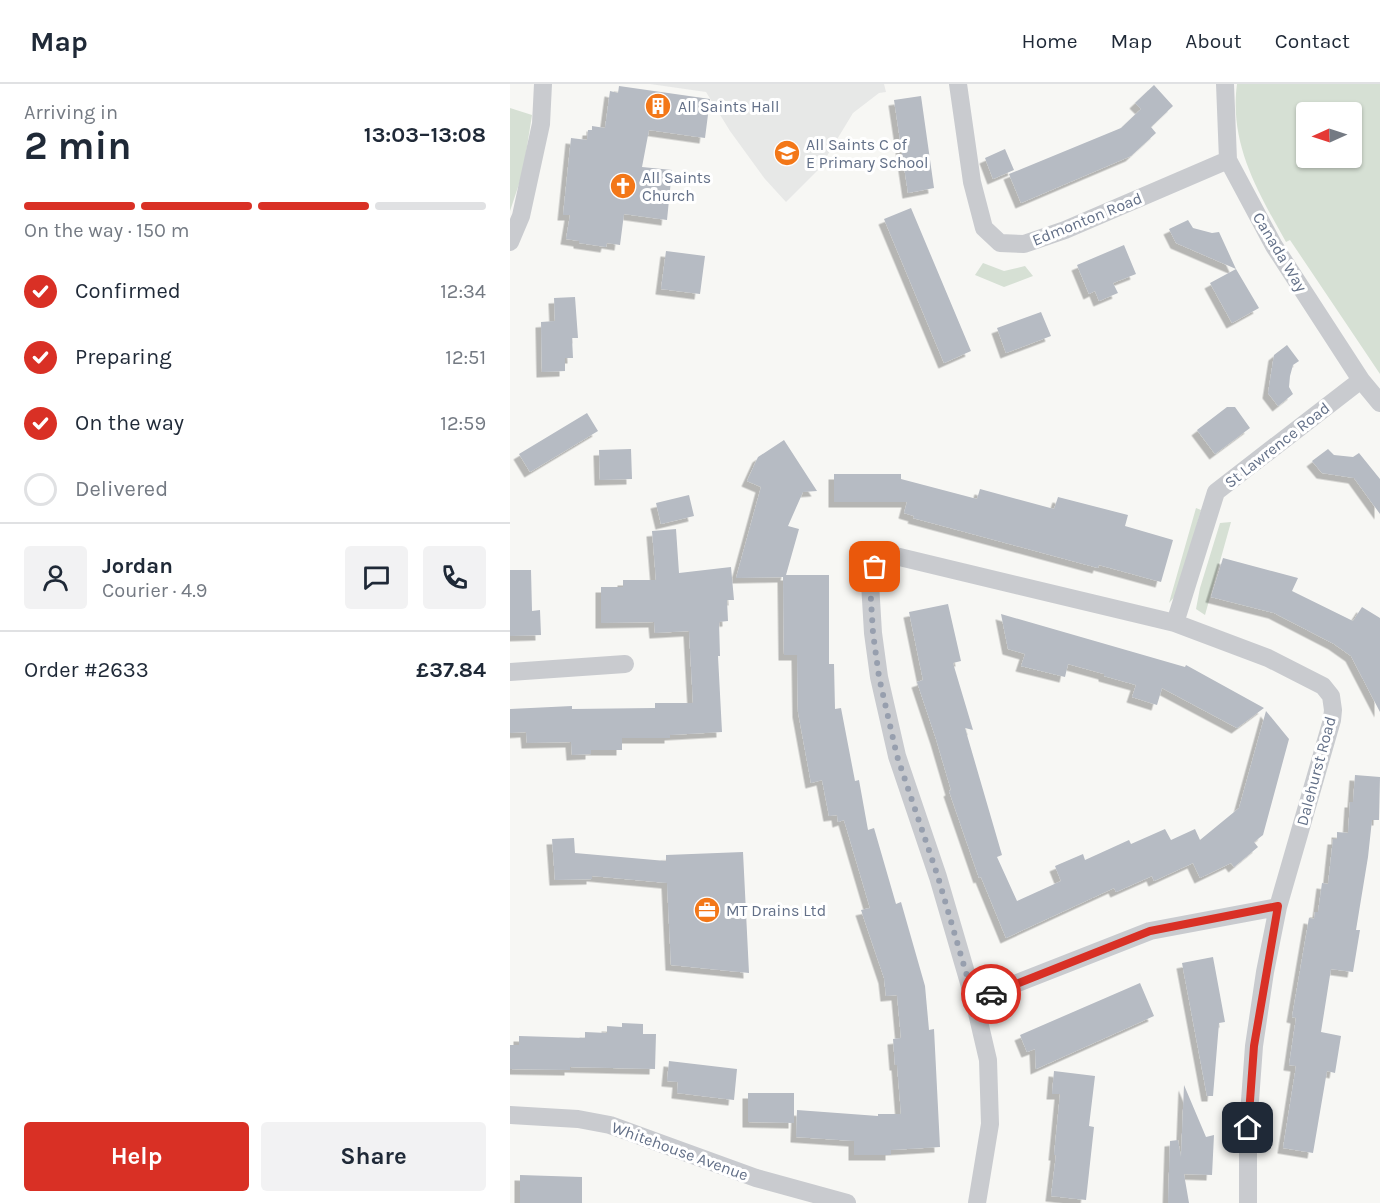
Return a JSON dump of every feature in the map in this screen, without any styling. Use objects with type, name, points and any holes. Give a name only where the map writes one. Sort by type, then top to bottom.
[{"type":"street","points":[[510,242],[521,216],[541,124],[543,84]]},
{"type":"street","name":"Edmonton Road","points":[[958,84],[972,182],[984,228],[1000,243],[1024,244],[1065,230],[1228,160]]},
{"type":"street","name":"Canada Way","points":[[1225,84],[1228,160],[1274,246],[1361,380],[1380,403]]},
{"type":"street","name":"St Lawrence Road","points":[[1175,623],[1216,492],[1361,380]]},
{"type":"street","name":"Dalehurst Road","points":[[974,1000],[938,877],[897,756],[879,677],[870,584],[879,558],[887,554],[1175,623],[1268,658],[1323,686],[1331,696],[1332,720],[1278,906],[1254,1046],[1248,1128],[1248,1203]]},
{"type":"street","points":[[510,672],[625,664]]},
{"type":"street","points":[[977,1203],[983,1178],[990,1124],[988,1060],[974,1000],[1150,931],[1278,906]]},
{"type":"street","name":"Whitehouse Avenue","points":[[510,1115],[578,1119],[610,1125],[756,1178],[847,1203]]},
{"type":"shaded area","name":"All Saints C of E Primary School","points":[[650,84],[884,84],[886,92],[879,93],[853,113],[819,169],[786,202],[765,179],[730,131],[706,92]]},
{"type":"shaded area","points":[[1237,84],[1380,84],[1380,374],[1290,240],[1286,242],[1256,186],[1237,127]]},
{"type":"shaded area","points":[[510,108],[532,115],[523,172],[510,211]]},
{"type":"shaded area","points":[[983,263],[1004,271],[1025,266],[1033,276],[1004,287],[975,275]]},
{"type":"shaded area","points":[[1196,508],[1201,510],[1177,594],[1169,603]]},
{"type":"shaded area","points":[[1231,522],[1205,615],[1196,609],[1200,588],[1220,523]]},
{"type":"building","points":[[1154,85],[1173,106],[1151,127],[1156,133],[1131,156],[1021,203],[1009,174],[1121,128],[1141,109],[1135,103]]},
{"type":"building","points":[[619,86],[710,99],[705,138],[649,130],[642,167],[672,170],[667,220],[624,214],[620,245],[607,243],[606,247],[579,243],[579,241],[566,239],[570,215],[563,215],[571,138],[587,140],[588,130],[592,130],[592,126],[605,128],[610,91],[618,93]]},
{"type":"building","points":[[921,96],[934,188],[908,193],[894,100]]},
{"type":"building","points":[[1005,149],[1014,170],[993,179],[985,158]]},
{"type":"building","points":[[911,208],[971,351],[944,363],[884,219]]},
{"type":"building","points":[[1188,220],[1193,228],[1212,233],[1219,232],[1236,269],[1176,243],[1169,229]]},
{"type":"building","points":[[1124,245],[1136,274],[1113,283],[1118,293],[1099,301],[1095,291],[1089,294],[1077,265]]},
{"type":"building","points":[[666,251],[705,256],[700,294],[661,289]]},
{"type":"building","points":[[1236,269],[1259,308],[1232,323],[1210,283]]},
{"type":"building","points":[[575,297],[578,338],[572,338],[573,358],[565,358],[565,371],[542,372],[541,322],[555,321],[554,298]]},
{"type":"building","points":[[1041,312],[1051,336],[1006,353],[997,328]]},
{"type":"building","points":[[1287,345],[1299,361],[1293,365],[1290,376],[1289,387],[1293,394],[1278,406],[1268,393],[1274,355]]},
{"type":"building","points":[[1227,407],[1235,407],[1250,428],[1215,454],[1197,430]]},
{"type":"building","points":[[587,413],[598,431],[530,472],[519,454]]},
{"type":"building","points":[[784,440],[817,491],[803,492],[788,526],[799,529],[786,575],[829,575],[829,664],[834,664],[835,709],[841,708],[855,781],[859,780],[868,830],[874,828],[896,904],[901,902],[925,986],[929,1030],[934,1029],[940,1147],[891,1150],[891,1155],[854,1155],[854,1141],[796,1137],[797,1110],[878,1116],[878,1114],[901,1114],[893,1039],[901,1038],[897,995],[886,996],[884,978],[861,910],[870,908],[844,820],[838,822],[837,815],[829,816],[822,780],[811,783],[798,712],[797,655],[784,655],[783,577],[736,578],[761,487],[747,481],[758,457]]},
{"type":"building","points":[[631,449],[632,479],[600,480],[599,450]]},
{"type":"building","points":[[1328,449],[1334,455],[1353,457],[1359,453],[1380,479],[1380,514],[1354,478],[1322,473],[1312,461]]},
{"type":"building","points":[[834,474],[901,474],[901,479],[977,499],[980,489],[1054,509],[1058,497],[1128,515],[1125,526],[1173,540],[1161,582],[1099,565],[1098,568],[913,518],[914,516],[904,513],[907,502],[834,502]]},
{"type":"building","points":[[689,495],[694,516],[661,524],[656,503]]},
{"type":"building","points":[[676,529],[679,573],[731,567],[734,600],[727,600],[728,621],[719,622],[720,656],[718,656],[722,732],[670,735],[670,738],[622,738],[622,750],[591,750],[591,754],[572,755],[571,742],[527,743],[526,732],[510,733],[510,709],[572,706],[572,709],[655,708],[655,703],[693,703],[689,631],[655,633],[654,622],[601,623],[601,587],[623,587],[623,580],[656,580],[652,531]]},
{"type":"building","points":[[1223,558],[1298,578],[1292,591],[1353,621],[1362,607],[1380,618],[1380,712],[1351,656],[1334,644],[1274,613],[1211,597]]},
{"type":"building","points":[[510,570],[531,570],[532,611],[540,610],[541,635],[510,636]]},
{"type":"building","points":[[948,604],[961,661],[953,663],[973,730],[965,728],[1002,855],[997,857],[1017,901],[1061,881],[1055,866],[1083,854],[1085,860],[1129,840],[1131,844],[1165,829],[1171,840],[1195,829],[1200,840],[1239,808],[1266,711],[1289,739],[1263,835],[1254,842],[1258,847],[1234,867],[1231,863],[1200,878],[1193,863],[1154,881],[1152,876],[1116,892],[1114,888],[1006,938],[981,877],[979,878],[949,791],[951,790],[917,682],[923,680],[909,612]]},
{"type":"building","points":[[1001,614],[1185,667],[1186,665],[1264,708],[1237,728],[1162,688],[1157,705],[1132,697],[1136,685],[1104,676],[1104,674],[1068,664],[1065,677],[1021,666],[1025,654],[1008,649]]},
{"type":"building","points":[[1355,775],[1380,777],[1379,820],[1372,820],[1356,930],[1360,930],[1353,972],[1331,969],[1321,1032],[1341,1036],[1335,1073],[1327,1071],[1313,1153],[1283,1148],[1296,1066],[1289,1065],[1296,1018],[1292,1017],[1309,918],[1314,919],[1315,912],[1318,912],[1322,883],[1328,884],[1333,839],[1337,839],[1337,832],[1348,833]]},
{"type":"building","name":"MT Drains Ltd","points":[[574,838],[575,853],[666,861],[666,855],[743,852],[749,973],[671,965],[667,883],[592,876],[592,879],[555,880],[552,839]]},
{"type":"building","points":[[1213,957],[1225,1022],[1219,1023],[1213,1096],[1207,1096],[1182,963]]},
{"type":"building","points":[[1140,983],[1154,1016],[1036,1069],[1035,1049],[1027,1052],[1020,1035]]},
{"type":"building","points":[[622,1023],[643,1024],[643,1034],[656,1034],[655,1069],[570,1067],[570,1070],[510,1069],[510,1045],[519,1045],[519,1036],[585,1038],[585,1032],[607,1033],[607,1026],[622,1027]]},
{"type":"building","points":[[669,1061],[737,1069],[734,1100],[677,1093],[678,1082],[667,1081]]},
{"type":"building","points":[[1054,1071],[1095,1076],[1089,1126],[1094,1127],[1086,1200],[1051,1196],[1060,1094],[1052,1094]]},
{"type":"building","points":[[1184,1085],[1206,1137],[1214,1135],[1212,1175],[1184,1174],[1189,1203],[1168,1203],[1170,1141],[1178,1140],[1181,1157]]},
{"type":"building","points":[[748,1093],[794,1093],[794,1123],[748,1122]]},
{"type":"building","points":[[520,1175],[582,1177],[582,1203],[520,1203]]},
{"type":"way so far","points":[[875,567],[870,584],[873,633],[879,677],[897,756],[938,877],[974,1000],[991,994]]},
{"type":"place","name":"All Saints Hall","points":[[658,106]]},
{"type":"place","name":"All Saints C of E Primary School","points":[[787,153]]},
{"type":"place","name":"All Saints Church","points":[[623,186]]},
{"type":"place","name":"MT Drains Ltd","points":[[707,910]]},
{"type":"route","points":[[991,994],[1150,931],[1278,906],[1254,1046],[1248,1128]]}]
